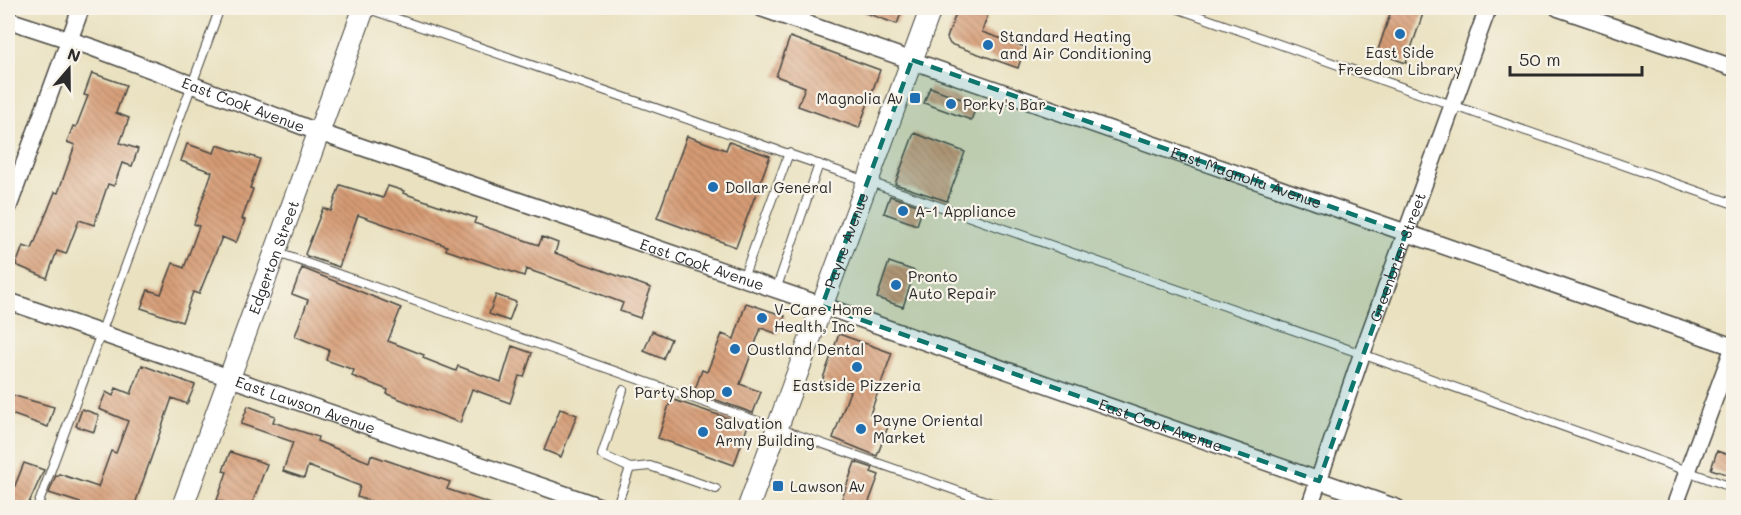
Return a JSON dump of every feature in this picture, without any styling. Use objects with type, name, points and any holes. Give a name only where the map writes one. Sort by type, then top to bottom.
[{"type":"street","points":[[8,208],[81,8]]},
{"type":"street","name":"Edgerton Street","points":[[190,505],[229,378],[365,8]]},
{"type":"street","name":"East Magnolia Avenue","points":[[761,8],[806,15],[912,60],[1733,346]]},
{"type":"street","name":"Payne Avenue","points":[[748,507],[931,8]]},
{"type":"street","name":"Greenbrier Street","points":[[1309,507],[1488,8]]},
{"type":"street","points":[[1558,8],[1734,68]]},
{"type":"street","name":"East Cook Avenue","points":[[8,20],[192,84],[318,132],[1397,507]]},
{"type":"street","name":"East Lawson Avenue","points":[[8,301],[604,507]]},
{"type":"street","points":[[1674,507],[1733,346]]},
{"type":"lane","points":[[37,507],[219,8]]},
{"type":"lane","points":[[365,8],[789,153],[1362,354],[1734,488]]},
{"type":"lane","points":[[1176,8],[1734,204]]},
{"type":"lane","points":[[743,279],[789,153]]},
{"type":"lane","points":[[776,290],[819,164]]},
{"type":"lane","points":[[275,252],[1006,507]]},
{"type":"lane","points":[[623,390],[602,455],[630,468],[650,466],[716,489]]},
{"type":"lane","points":[[616,507],[630,468]]},
{"type":"highlighted area","points":[[912,60],[1406,233],[1319,481],[822,306]]},
{"type":"building","points":[[857,8],[903,8],[897,24],[857,10]]},
{"type":"building","name":"Standard Heating and Air Conditioning","points":[[958,8],[990,8],[982,32],[1025,47],[1018,68],[950,44],[947,38]]},
{"type":"building","name":"East Side Freedom Library","points":[[1392,8],[1425,8],[1406,63],[1377,53]]},
{"type":"building","points":[[790,37],[880,70],[859,128],[798,106],[805,87],[776,76]]},
{"type":"building","points":[[92,73],[126,85],[116,113],[129,118],[120,143],[138,149],[132,166],[122,163],[114,186],[108,184],[94,225],[79,220],[66,254],[57,251],[47,278],[16,265],[23,246],[32,249],[55,192],[58,193],[75,145],[67,142],[73,126],[76,127],[88,96],[84,95]]},
{"type":"building","name":"Porky's Bar","points":[[930,87],[977,105],[971,120],[924,103]]},
{"type":"building","points":[[914,133],[965,152],[947,201],[895,184]]},
{"type":"building","name":"Dollar General","points":[[687,136],[726,150],[729,142],[770,156],[736,247],[657,218]]},
{"type":"building","points":[[187,144],[214,153],[217,145],[260,159],[250,188],[253,189],[242,219],[245,220],[236,243],[222,237],[199,294],[193,292],[182,322],[141,308],[148,290],[161,294],[173,263],[184,268],[199,226],[194,224],[212,172],[181,161]]},
{"type":"building","points":[[340,185],[383,198],[388,186],[476,218],[474,223],[539,245],[542,237],[558,243],[555,253],[651,288],[640,318],[620,311],[623,303],[594,292],[526,269],[524,276],[446,250],[447,246],[358,215],[339,267],[307,256],[305,254],[323,208],[331,211]]},
{"type":"building","name":"A-1 Appliance","points":[[890,196],[923,207],[917,225],[884,213]]},
{"type":"building","name":"Pronto Auto Repair","points":[[889,262],[915,271],[903,307],[877,298]]},
{"type":"building","points":[[302,268],[401,308],[388,341],[456,371],[458,366],[501,382],[512,346],[532,353],[524,377],[519,376],[510,403],[472,389],[460,423],[387,394],[388,390],[352,376],[354,370],[326,360],[329,350],[295,336],[308,300],[292,294]]},
{"type":"building","points":[[496,295],[516,302],[509,321],[489,314]]},
{"type":"building","points":[[746,303],[785,316],[778,334],[761,328],[740,384],[761,392],[753,413],[694,392],[702,370],[707,372],[722,334],[734,339]]},
{"type":"building","points":[[652,331],[671,339],[663,359],[644,351]]},
{"type":"building","name":"Eastside Pizzeria","points":[[839,334],[892,353],[870,414],[890,421],[877,456],[833,438],[850,391],[822,381]]},
{"type":"building","points":[[142,365],[195,385],[187,404],[172,398],[134,507],[93,507],[49,493],[56,475],[59,474],[98,487],[111,451],[116,453],[128,421],[99,409],[106,392],[113,396],[116,388],[131,394]]},
{"type":"building","points":[[8,394],[54,407],[48,427],[8,413]]},
{"type":"building","name":"Salvation Army Building","points":[[671,399],[748,425],[734,465],[658,438]]},
{"type":"building","points":[[248,406],[275,416],[273,422],[318,437],[317,441],[369,462],[371,455],[450,482],[447,489],[494,505],[494,507],[390,507],[357,497],[360,486],[308,466],[304,478],[283,471],[293,442],[241,424]]},
{"type":"building","points":[[82,409],[99,415],[94,432],[76,426]]},
{"type":"building","points":[[560,409],[577,415],[561,457],[544,450]]},
{"type":"building","points":[[1717,451],[1734,457],[1729,475],[1711,469]]},
{"type":"building","points":[[230,452],[267,464],[251,507],[237,507],[217,500],[227,472],[223,471]]},
{"type":"building","points":[[855,462],[873,468],[871,472],[879,475],[867,507],[839,507]]},
{"type":"building","points":[[24,463],[44,470],[27,507],[8,505],[10,487],[14,488]]},
{"type":"place","name":"East Side Freedom Library","points":[[1400,34]]},
{"type":"place","name":"Standard Heating and Air Conditioning","points":[[988,45]]},
{"type":"place","name":"Magnolia Av","points":[[915,98]]},
{"type":"place","name":"Porky's Bar","points":[[951,104]]},
{"type":"place","name":"Dollar General","points":[[713,187]]},
{"type":"place","name":"A-1 Appliance","points":[[903,211]]},
{"type":"place","name":"Pronto Auto Repair","points":[[896,285]]},
{"type":"place","name":"V-Care Home Health, Inc","points":[[762,318]]},
{"type":"place","name":"Oustland Dental","points":[[735,349]]},
{"type":"place","name":"Eastside Pizzeria","points":[[857,367]]},
{"type":"place","name":"Party Shop","points":[[727,392]]},
{"type":"place","name":"Payne Oriental Market","points":[[861,429]]},
{"type":"place","name":"Salvation Army Building","points":[[703,432]]},
{"type":"place","name":"Lawson Av","points":[[778,486]]}]
